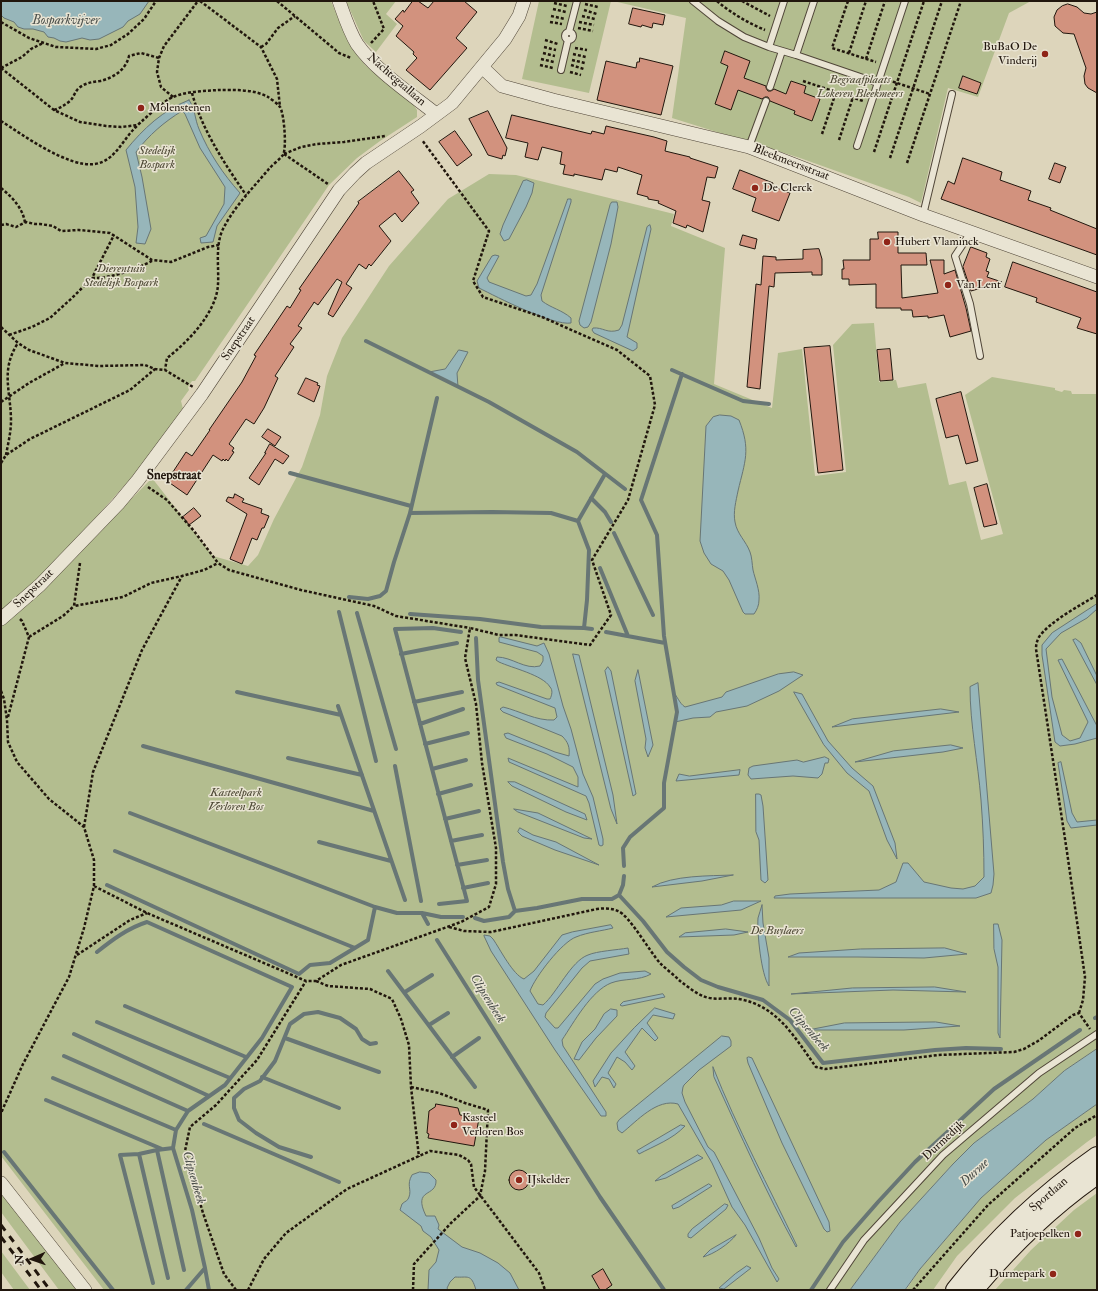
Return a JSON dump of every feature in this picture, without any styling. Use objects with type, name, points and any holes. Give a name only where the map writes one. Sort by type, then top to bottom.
[{"type":"main road","name":"Sportlaan","points":[[955,1290],[973,1268],[1014,1225],[1055,1188],[1097,1156]]},
{"type":"main road","name":"Sportlaan","points":[[974,1290],[999,1261],[1024,1236],[1063,1201],[1097,1175]]},
{"type":"street","name":"Nachtegaallaan","points":[[338,1],[357,42],[367,55],[383,71],[436,114]]},
{"type":"street","name":"Snepstraat","points":[[1,619],[40,585],[138,480],[202,394],[339,190],[366,163],[452,103],[505,39],[518,16],[524,1]]},
{"type":"street","name":"Bleekmeersstraat","points":[[482,67],[502,86],[749,147],[971,232],[1097,277]]},
{"type":"street","points":[[1,1183],[85,1290]]},
{"type":"lane","points":[[561,70],[568,40],[573,37],[569,32],[577,1]]},
{"type":"lane","points":[[693,1],[718,21],[744,37],[796,56],[879,80]]},
{"type":"lane","points":[[769,47],[784,1]]},
{"type":"lane","points":[[796,56],[814,1]]},
{"type":"lane","points":[[857,146],[905,1]]},
{"type":"lane","points":[[770,87],[782,51]]},
{"type":"lane","points":[[923,214],[952,94]]},
{"type":"lane","points":[[749,147],[766,101]]},
{"type":"lane","points":[[971,232],[956,256],[970,304],[980,356]]},
{"type":"lane","name":"Durmedijk","points":[[830,1290],[864,1240],[943,1155],[1039,1073],[1095,1035]]},
{"type":"path","points":[[1,22],[29,38],[56,47],[96,49],[111,45],[128,34],[144,19],[156,1]]},
{"type":"path","points":[[172,97],[161,87],[157,72],[159,58],[164,46],[199,1],[260,47],[277,79],[280,107],[285,126],[284,154]]},
{"type":"path","points":[[277,1],[339,53],[361,61],[367,55],[384,29],[373,1]]},
{"type":"path","points":[[717,1],[726,9],[751,24],[773,34]]},
{"type":"path","points":[[742,1],[758,11],[778,20]]},
{"type":"path","points":[[848,1],[832,48],[884,65]]},
{"type":"path","points":[[849,53],[866,1]]},
{"type":"path","points":[[866,59],[885,1]]},
{"type":"path","points":[[874,152],[924,1]]},
{"type":"path","points":[[890,158],[942,1]]},
{"type":"path","points":[[907,163],[961,1]]},
{"type":"path","points":[[260,47],[266,44],[278,28],[295,16]]},
{"type":"path","points":[[43,43],[31,49],[22,57],[1,68],[54,110],[80,122],[121,127],[138,125]]},
{"type":"path","points":[[54,110],[63,106],[70,100],[79,88],[88,83],[106,79],[118,73],[128,63],[130,56],[141,54],[159,58]]},
{"type":"path","points":[[879,80],[896,83],[930,94]]},
{"type":"path","points":[[803,81],[871,104]]},
{"type":"path","points":[[1,121],[56,154],[74,162],[94,164],[110,158],[133,129],[172,97],[192,92],[225,90],[255,92],[267,97],[280,107]]},
{"type":"path","points":[[192,92],[200,116],[212,140],[246,195]]},
{"type":"path","points":[[822,134],[836,92]]},
{"type":"path","points":[[839,140],[853,97]]},
{"type":"path","points":[[138,480],[167,500],[194,531],[218,563],[229,570],[301,590],[374,606],[396,616],[470,628],[499,635],[515,635],[590,645],[611,615],[592,560],[628,500],[655,405],[650,376],[617,350],[542,318],[483,297],[473,281],[488,231],[414,130]]},
{"type":"path","points":[[165,370],[167,358],[179,349],[205,319],[214,303],[218,286],[220,236],[223,228],[246,195],[284,154],[301,147],[344,142],[383,135],[398,142]]},
{"type":"path","points":[[284,154],[329,185],[339,190]]},
{"type":"path","points":[[1,188],[20,208],[25,223]]},
{"type":"path","points":[[1,225],[6,224],[16,226],[25,223],[53,226],[61,231],[79,230],[110,232],[152,260],[171,262],[208,247],[219,245]]},
{"type":"path","points":[[9,335],[32,327],[50,318],[92,278],[114,235]]},
{"type":"path","points":[[92,278],[101,279],[142,266],[152,260]]},
{"type":"path","points":[[1,327],[18,343],[43,356],[65,363],[99,366],[145,365],[155,369],[165,370],[190,384],[202,394]]},
{"type":"path","points":[[1,464],[6,455],[11,420],[6,378],[9,359],[18,343]]},
{"type":"path","points":[[1,402],[29,383],[65,363]]},
{"type":"path","points":[[6,455],[30,439],[130,390],[155,369]]},
{"type":"path","points":[[74,606],[83,540]]},
{"type":"path","points":[[7,720],[30,637],[63,616],[74,606],[123,597],[151,583],[204,570],[218,563]]},
{"type":"path","points":[[1,1113],[23,1064],[69,977],[76,955],[94,886],[94,860],[84,827],[93,772],[142,650],[182,576]]},
{"type":"path","points":[[1079,1013],[1083,1000],[1085,977],[1036,649],[1040,636],[1047,629],[1058,620],[1097,595]]},
{"type":"path","points":[[12,610],[22,621],[30,637]]},
{"type":"path","points":[[316,981],[341,965],[461,922],[489,908],[496,884],[496,848],[482,763],[476,704],[466,658],[470,628]]},
{"type":"path","points":[[1,691],[4,699],[7,720],[8,742],[17,762],[49,799],[84,827]]},
{"type":"path","points":[[94,886],[147,913],[306,981],[316,981],[328,986],[370,989],[392,999],[401,1019],[409,1045],[411,1087],[419,1157]]},
{"type":"path","points":[[448,927],[464,931],[491,932],[597,909],[608,908],[619,911],[629,921],[661,964],[690,988],[704,997],[739,999],[759,1005],[786,1025],[798,1039],[816,1067],[825,1069],[938,1055],[1014,1052],[1024,1049],[1073,1015],[1079,1013]]},
{"type":"path","points":[[76,955],[130,920],[147,913]]},
{"type":"path","points":[[236,1290],[224,1274],[185,1152],[190,1127],[216,1105],[257,1060],[306,981]]},
{"type":"path","points":[[1079,1013],[1095,1035]]},
{"type":"path","points":[[411,1087],[439,1093],[464,1103],[488,1110],[485,1171],[480,1196],[444,1231],[414,1264],[413,1290]]},
{"type":"path","points":[[913,1290],[988,1205],[1075,1128],[1097,1115]]},
{"type":"path","points":[[248,1290],[264,1259],[286,1233],[347,1189],[430,1151],[459,1155],[471,1164],[474,1187],[539,1273],[545,1290]]},
{"type":"green space","name":"Stedelijk Bospark","points":[[1,1],[331,1],[346,37],[365,65],[413,104],[417,110],[417,117],[357,158],[329,185],[195,381],[192,381],[188,387],[189,390],[181,401],[183,409],[140,468],[44,573],[1,611]]},
{"type":"green space","points":[[346,1],[396,1],[386,14],[397,24],[376,52],[364,41]]},
{"type":"green space","points":[[539,1],[611,1],[589,93],[522,79]]},
{"type":"green space","name":"Begraafplaats Lokeren Bleekmeers","points":[[613,1],[1031,1],[1009,13],[978,97],[948,88],[921,203],[909,197],[800,158],[672,118],[686,18]]},
{"type":"green space","points":[[489,174],[516,175],[674,214],[671,226],[725,248],[714,384],[772,408],[778,353],[802,349],[815,476],[846,472],[833,345],[852,324],[874,323],[879,382],[896,380],[898,388],[926,383],[949,485],[966,481],[981,540],[1003,534],[965,395],[992,377],[1055,388],[1055,390],[1062,392],[1064,390],[1071,391],[1072,394],[1097,394],[1097,1049],[1064,1071],[1033,1099],[974,1143],[900,1222],[850,1290],[104,1290],[1,1156],[1,627],[35,597],[152,478],[213,556],[248,566],[258,555],[274,519],[302,467],[320,415],[327,376],[342,338],[389,266],[448,199]]},
{"type":"green space","points":[[1097,1104],[1097,1135],[1015,1198],[957,1256],[933,1290],[906,1290],[920,1269],[981,1198],[1046,1140]]},
{"type":"green space","points":[[1,1192],[78,1290],[59,1290],[1,1212]]},
{"type":"green space","points":[[1097,1193],[1097,1290],[995,1290],[1031,1250],[1074,1210]]},
{"type":"green space","points":[[1,1251],[30,1290],[14,1290],[1,1272]]},
{"type":"water","name":"Bosparkvijver","points":[[1,1],[149,1],[140,14],[128,21],[123,27],[99,39],[90,40],[82,38],[66,42],[48,37],[44,32],[18,27],[14,22],[4,18],[1,15]]},
{"type":"water","points":[[189,100],[193,107],[199,129],[207,146],[222,171],[240,193],[217,226],[213,242],[201,243],[200,238],[206,236],[224,204],[225,187],[200,148],[185,114],[182,111],[157,129],[136,152],[151,229],[145,244],[136,243],[138,227],[135,187],[126,150],[154,121],[171,109]]},
{"type":"water","points":[[527,180],[534,183],[532,193],[509,239],[504,241],[500,234],[503,225],[523,181]]},
{"type":"water","points":[[568,199],[571,199],[571,202],[541,295],[542,301],[568,315],[571,318],[571,323],[563,323],[539,316],[479,288],[477,281],[492,256],[495,255],[499,256],[487,278],[489,282],[526,296],[531,295],[537,284]]},
{"type":"water","points":[[612,202],[617,202],[618,207],[611,244],[591,322],[588,327],[584,328],[580,325],[579,321]]},
{"type":"water","points":[[650,225],[651,229],[627,337],[637,343],[637,348],[633,351],[594,333],[592,330],[593,328],[596,328],[615,331],[619,330],[622,325],[647,227]]},
{"type":"water","points":[[459,350],[468,352],[457,373],[458,387],[429,372],[445,369]]},
{"type":"water","points":[[720,415],[731,416],[739,420],[745,440],[746,456],[734,518],[736,526],[751,554],[759,596],[759,604],[754,614],[745,614],[743,612],[729,580],[723,571],[711,564],[704,553],[700,541],[706,426],[713,417]]},
{"type":"water","points":[[1097,604],[1097,609],[1087,618],[1061,633],[1046,649],[1052,697],[1062,735],[1070,741],[1080,738],[1088,722],[1058,660],[1062,659],[1097,726],[1097,738],[1075,744],[1060,746],[1055,742],[1042,655],[1042,645],[1052,633]]},
{"type":"water","points":[[501,637],[537,646],[544,643],[549,654],[583,774],[593,797],[603,839],[603,845],[601,846],[599,845],[586,796],[509,762],[508,758],[578,787],[578,777],[573,767],[547,754],[506,738],[504,734],[508,733],[569,756],[568,745],[562,736],[503,712],[500,709],[503,707],[547,720],[554,720],[557,717],[555,708],[497,685],[496,683],[499,682],[547,699],[550,699],[552,694],[551,688],[541,679],[496,660],[497,657],[503,658],[534,667],[540,666],[543,661],[543,656],[537,652],[499,642],[499,638]]},
{"type":"water","points":[[1076,639],[1081,643],[1097,676],[1097,685],[1073,640]]},
{"type":"water","points":[[573,654],[579,655],[613,795],[617,824],[611,809]]},
{"type":"water","points":[[608,667],[611,671],[636,794],[633,796],[605,671]]},
{"type":"water","points":[[638,670],[653,745],[648,757],[645,748],[646,739],[635,681]]},
{"type":"water","points":[[794,672],[803,675],[779,691],[747,706],[716,712],[710,717],[693,718],[675,722],[677,712],[673,692],[681,704],[685,707],[722,697],[726,692],[778,674]]},
{"type":"water","points":[[978,683],[994,874],[991,893],[976,898],[774,898],[775,896],[790,894],[879,890],[896,882],[903,863],[908,863],[924,882],[951,888],[963,889],[975,886],[984,877],[981,800],[970,701],[970,687]]},
{"type":"water","points":[[794,692],[802,694],[828,741],[852,768],[873,786],[895,843],[897,859],[887,840],[869,791],[847,773],[824,745]]},
{"type":"water","points":[[941,709],[959,712],[832,727],[852,719]]},
{"type":"water","points":[[951,745],[963,748],[943,752],[855,762],[893,751]]},
{"type":"water","points":[[825,757],[829,759],[828,763],[825,763],[822,774],[818,778],[793,776],[751,779],[748,775],[749,768],[753,766],[797,760],[803,762]]},
{"type":"water","points":[[1061,762],[1072,813],[1077,822],[1097,820],[1097,825],[1071,828],[1067,821],[1058,763]]},
{"type":"water","points":[[740,770],[739,775],[676,781],[679,774],[689,776]]},
{"type":"water","points":[[508,782],[515,782],[585,814],[587,820],[566,812],[512,786]]},
{"type":"water","points":[[756,794],[761,795],[763,806],[768,880],[765,883],[761,880],[759,840],[756,832]]},
{"type":"water","points":[[514,809],[538,813],[592,839],[584,838],[518,812]]},
{"type":"water","points":[[520,828],[533,835],[556,842],[599,865],[555,850],[522,836],[518,832]]},
{"type":"water","points":[[733,875],[702,881],[652,887],[670,880],[681,878]]},
{"type":"water","points":[[734,901],[761,901],[741,910],[666,917],[681,908],[721,905]]},
{"type":"water","points":[[762,905],[763,923],[769,958],[769,986],[762,963],[758,933],[758,918]]},
{"type":"water","points":[[994,924],[998,924],[1002,940],[1000,1038],[998,1033],[998,967],[994,949]]},
{"type":"water","points":[[611,925],[613,928],[585,934],[570,940],[537,977],[530,991],[538,1004],[543,1005],[554,993],[570,970],[582,958],[596,952],[628,948],[629,954],[590,961],[582,968],[546,1013],[545,1017],[555,1028],[558,1028],[595,984],[603,979],[620,973],[645,971],[651,974],[642,978],[616,981],[604,987],[590,1000],[562,1040],[563,1046],[606,1112],[606,1116],[601,1116],[555,1050],[491,951],[484,935],[490,936],[493,939],[511,967],[520,977],[524,979],[534,971],[562,935]]},
{"type":"water","points":[[726,929],[748,932],[734,935],[679,937],[685,933]]},
{"type":"water","points":[[945,948],[967,954],[924,958],[788,957],[799,953],[860,949]]},
{"type":"water","points":[[935,987],[966,992],[893,990],[791,994],[852,988]]},
{"type":"water","points":[[663,994],[665,997],[622,1006],[620,1005],[623,1002]]},
{"type":"water","points":[[655,1008],[675,1014],[673,1019],[653,1015],[647,1023],[658,1038],[655,1041],[642,1028],[625,1052],[635,1066],[632,1070],[625,1062],[617,1057],[608,1073],[616,1084],[614,1088],[609,1079],[602,1077],[595,1087],[593,1081],[611,1053]]},
{"type":"water","points":[[611,1009],[617,1010],[617,1016],[596,1038],[579,1060],[574,1059],[582,1042],[595,1029],[604,1014]]},
{"type":"water","points":[[936,1022],[960,1026],[904,1030],[808,1030],[844,1023]]},
{"type":"water","points":[[722,1036],[729,1037],[731,1046],[699,1070],[684,1085],[682,1093],[685,1102],[708,1147],[714,1152],[759,1238],[772,1268],[779,1279],[777,1282],[745,1225],[732,1207],[712,1163],[678,1104],[662,1104],[655,1107],[622,1133],[618,1130],[617,1123],[619,1120]]},
{"type":"water","name":"Durme","points":[[1097,1049],[1097,1104],[1046,1140],[981,1198],[920,1269],[905,1290],[850,1290],[900,1222],[974,1143],[1033,1099],[1064,1071]]},
{"type":"water","points":[[747,1058],[752,1058],[829,1222],[830,1231],[827,1232],[824,1229],[782,1143],[748,1063]]},
{"type":"water","points":[[713,1067],[732,1112],[797,1246],[796,1247],[764,1184],[714,1077]]},
{"type":"water","points":[[681,1125],[685,1126],[669,1138],[639,1154],[637,1151]]},
{"type":"water","points":[[698,1155],[703,1158],[666,1178],[655,1181],[661,1176]]},
{"type":"water","points":[[420,1172],[429,1173],[436,1180],[433,1189],[423,1197],[422,1207],[426,1216],[435,1216],[439,1225],[438,1229],[462,1247],[480,1253],[498,1263],[510,1273],[519,1290],[476,1290],[471,1279],[466,1277],[455,1277],[450,1282],[447,1288],[448,1290],[428,1290],[429,1270],[436,1262],[439,1250],[431,1237],[423,1231],[421,1226],[400,1210],[402,1204],[409,1197],[410,1178],[412,1175]]},
{"type":"water","points":[[709,1184],[712,1186],[679,1207],[673,1209],[672,1206]]},
{"type":"water","points":[[725,1204],[728,1205],[726,1209],[691,1238],[688,1237],[688,1234],[692,1229]]},
{"type":"water","points":[[736,1235],[712,1254],[703,1257],[710,1250]]},
{"type":"water","points":[[747,1266],[751,1268],[724,1289],[719,1288],[735,1274]]},
{"type":"building","points":[[413,1],[418,1],[428,8],[434,1],[464,1],[477,12],[456,38],[467,48],[430,90],[406,70],[417,58],[413,54],[414,52],[396,36],[403,26],[395,19],[403,10],[404,12]]},
{"type":"building","points":[[1068,4],[1077,7],[1084,13],[1091,14],[1097,12],[1097,93],[1088,88],[1085,84],[1084,76],[1086,68],[1074,34],[1063,33],[1055,26],[1054,17],[1057,10]]},
{"type":"building","points":[[633,8],[665,15],[663,25],[653,23],[652,28],[642,25],[641,27],[629,24]]},
{"type":"building","points":[[725,51],[750,61],[744,78],[766,86],[768,91],[774,89],[786,94],[791,81],[806,86],[804,93],[820,99],[812,121],[794,114],[795,111],[770,101],[768,97],[762,99],[738,90],[731,110],[715,104],[728,66],[721,63]]},
{"type":"building","points":[[640,58],[673,66],[661,115],[597,100],[606,61],[636,68],[637,62],[639,62]]},
{"type":"building","points":[[963,76],[981,83],[977,94],[959,88]]},
{"type":"building","points":[[488,111],[507,148],[505,156],[503,155],[502,159],[488,155],[469,119]]},
{"type":"building","points":[[512,115],[591,134],[592,131],[604,134],[606,126],[654,137],[667,141],[665,151],[690,157],[718,167],[715,178],[707,177],[702,200],[710,202],[703,232],[687,225],[686,228],[673,223],[676,211],[658,203],[659,201],[648,199],[648,197],[637,194],[642,175],[618,167],[617,172],[605,169],[602,180],[574,174],[574,176],[563,174],[565,165],[560,164],[562,152],[542,147],[538,160],[525,157],[528,143],[506,138]]},
{"type":"building","points":[[455,131],[472,155],[457,166],[439,142]]},
{"type":"building","points":[[963,158],[1002,172],[1000,180],[1031,191],[1028,200],[1051,208],[1050,210],[1097,229],[1097,255],[941,199],[948,181],[954,184]]},
{"type":"building","points":[[1055,163],[1066,167],[1060,183],[1049,179]]},
{"type":"building","points":[[740,170],[773,183],[772,186],[790,193],[779,221],[752,211],[756,198],[733,189]]},
{"type":"building","points":[[399,171],[414,190],[411,192],[419,203],[402,222],[395,213],[379,226],[391,241],[371,266],[369,264],[366,269],[359,264],[346,284],[352,288],[333,317],[328,314],[342,282],[337,279],[318,305],[314,302],[298,326],[302,328],[290,344],[294,347],[275,376],[278,378],[264,408],[254,424],[246,419],[229,444],[234,448],[232,451],[234,452],[228,461],[223,459],[222,461],[213,455],[187,495],[167,481],[186,452],[192,456],[210,430],[242,382],[256,356],[254,355],[287,306],[290,308],[301,290],[299,289],[359,203],[358,202]]},
{"type":"building","points":[[878,232],[898,232],[898,253],[926,253],[927,265],[901,265],[902,298],[938,293],[930,260],[944,260],[944,274],[955,270],[971,331],[950,337],[944,315],[928,318],[928,316],[913,317],[912,310],[901,310],[901,308],[876,308],[876,284],[849,285],[849,279],[842,279],[842,269],[844,269],[843,260],[870,260],[870,239],[878,239]]},
{"type":"building","points":[[743,235],[757,239],[755,249],[740,245]]},
{"type":"building","points":[[971,247],[987,253],[986,257],[990,259],[986,271],[989,272],[987,277],[1002,282],[971,291],[963,267]]},
{"type":"building","points":[[819,249],[822,259],[822,275],[812,275],[812,272],[775,273],[774,287],[769,286],[760,389],[747,387],[756,284],[761,285],[763,256],[776,257],[776,260],[803,259],[803,250]]},
{"type":"building","points":[[1013,262],[1097,292],[1097,334],[1077,328],[1081,318],[1036,302],[1037,298],[1005,287]]},
{"type":"building","points":[[830,346],[843,470],[818,473],[804,348]]},
{"type":"building","points":[[890,349],[893,380],[880,381],[877,350]]},
{"type":"building","points":[[306,378],[318,383],[317,385],[320,386],[314,402],[298,394]]},
{"type":"building","points":[[961,392],[978,461],[966,464],[958,435],[946,438],[936,399]]},
{"type":"building","points":[[268,429],[281,437],[275,446],[262,437]]},
{"type":"building","points":[[270,444],[289,456],[283,464],[275,459],[259,485],[249,478],[266,453]]},
{"type":"building","points":[[987,484],[997,524],[984,527],[974,488]]},
{"type":"building","points":[[235,494],[244,499],[242,502],[262,509],[261,513],[269,516],[257,540],[252,538],[242,564],[230,559],[247,514],[226,501],[228,497],[233,498]]},
{"type":"building","points":[[194,508],[201,516],[189,525],[183,517]]},
{"type":"building","name":"Kasteel Verloren Bos","points":[[436,1104],[458,1108],[460,1115],[479,1118],[474,1146],[428,1138],[429,1111],[435,1107]]},
{"type":"building","name":"IJskelder","points":[[519,1170],[526,1173],[529,1180],[526,1187],[519,1190],[512,1187],[509,1180],[512,1173]]},
{"type":"building","points":[[603,1269],[612,1285],[605,1290],[600,1290],[592,1276]]},
{"type":"waterway","points":[[366,341],[489,402],[577,452],[625,489]]},
{"type":"waterway","points":[[672,370],[743,401],[769,404]]},
{"type":"waterway","points":[[624,866],[623,848],[630,837],[664,808],[664,783],[677,712],[664,636],[657,535],[641,500],[682,374]]},
{"type":"waterway","points":[[437,398],[410,513],[551,513],[578,521],[589,550],[587,600],[584,628],[592,629]]},
{"type":"waterway","points":[[290,473],[411,506]]},
{"type":"waterway","points":[[578,521],[605,474]]},
{"type":"waterway","points":[[591,498],[605,512],[611,522]]},
{"type":"waterway","points":[[349,597],[368,599],[380,596],[386,591],[410,513]]},
{"type":"waterway","points":[[614,533],[653,615]]},
{"type":"waterway","points":[[600,568],[628,636]]},
{"type":"waterway","points":[[339,612],[376,761]]},
{"type":"waterway","points":[[357,613],[396,749]]},
{"type":"waterway","points":[[410,614],[480,619],[541,627],[584,628]]},
{"type":"waterway","points":[[439,904],[467,901],[395,629],[433,628],[461,632]]},
{"type":"waterway","points":[[606,632],[665,643]]},
{"type":"waterway","points":[[476,638],[478,680],[503,862],[508,889],[515,911]]},
{"type":"waterway","points":[[401,654],[457,643]]},
{"type":"waterway","points":[[237,692],[341,715]]},
{"type":"waterway","points":[[414,702],[462,692]]},
{"type":"waterway","points":[[338,706],[405,900]]},
{"type":"waterway","points":[[420,724],[463,709]]},
{"type":"waterway","points":[[425,744],[468,733]]},
{"type":"waterway","points":[[143,746],[374,811]]},
{"type":"waterway","points":[[288,758],[362,775]]},
{"type":"waterway","points":[[432,769],[466,760]]},
{"type":"waterway","points":[[395,766],[421,901]]},
{"type":"waterway","points":[[438,794],[471,785]]},
{"type":"waterway","points":[[445,819],[479,811]]},
{"type":"waterway","points":[[130,813],[375,907]]},
{"type":"waterway","points":[[451,841],[482,835]]},
{"type":"waterway","points":[[319,842],[391,861]]},
{"type":"waterway","points":[[115,851],[355,948]]},
{"type":"waterway","points":[[457,865],[487,860]]},
{"type":"waterway","name":"Clipsenbeek","points":[[475,918],[484,921],[509,917],[515,911],[582,899],[612,899],[619,895],[623,885],[624,876]]},
{"type":"waterway","points":[[463,888],[488,883]]},
{"type":"waterway","points":[[107,885],[299,974],[310,965],[330,963],[368,940],[375,907],[397,913],[422,913],[428,924]]},
{"type":"waterway","name":"Clipsenbeek","points":[[619,895],[643,921],[667,952],[684,967],[701,980],[718,987],[763,1000],[790,1020],[823,1063],[935,1050],[966,1048],[1001,1049]]},
{"type":"waterway","name":"Clipsenbeek","points":[[422,913],[441,917],[463,917]]},
{"type":"waterway","name":"Clipsenbeek","points":[[97,952],[127,931],[147,922],[292,987],[262,1038],[225,1085],[188,1111],[176,1130],[173,1148],[192,1210],[205,1268],[186,1290]]},
{"type":"waterway","name":"Clipsenbeek","points":[[437,940],[600,1197],[664,1290]]},
{"type":"waterway","points":[[388,971],[475,1087]]},
{"type":"waterway","points":[[405,992],[432,975]]},
{"type":"waterway","points":[[125,1006],[246,1057]]},
{"type":"waterway","points":[[311,1157],[279,1147],[256,1133],[239,1120],[234,1108],[234,1098],[244,1089],[260,1081],[275,1061],[290,1024],[304,1014],[318,1012],[340,1018],[356,1029],[362,1039],[370,1044],[376,1043]]},
{"type":"waterway","points":[[429,1025],[448,1013]]},
{"type":"waterway","points":[[97,1022],[230,1078]]},
{"type":"waterway","points":[[811,1290],[843,1242],[915,1162],[994,1089],[1080,1030]]},
{"type":"waterway","points":[[74,1034],[209,1096]]},
{"type":"waterway","points":[[285,1038],[379,1072]]},
{"type":"waterway","points":[[452,1057],[479,1038]]},
{"type":"waterway","points":[[64,1056],[188,1111]]},
{"type":"waterway","points":[[262,1077],[339,1108]]},
{"type":"waterway","points":[[53,1078],[176,1130]]},
{"type":"waterway","points":[[46,1100],[162,1149]]},
{"type":"waterway","points":[[204,1124],[339,1182]]},
{"type":"waterway","points":[[173,1148],[157,1150],[184,1270]]},
{"type":"waterway","points":[[157,1150],[139,1154],[168,1278]]},
{"type":"waterway","points":[[4,1152],[113,1290]]},
{"type":"waterway","points":[[139,1154],[120,1155],[153,1283]]},
{"type":"waterway","points":[[205,1268],[209,1290]]},
{"type":"railway","points":[[1,1225],[50,1290]]},
{"type":"railway","points":[[1,1237],[41,1290]]},
{"type":"place","name":"BuBaO De Vinderij","points":[[1045,54]]},
{"type":"place","name":"Molenstenen","points":[[141,108]]},
{"type":"place","name":"De Clerck","points":[[755,188]]},
{"type":"place","name":"Hubert Vlaminck","points":[[887,242]]},
{"type":"place","name":"Van Lent","points":[[948,285]]},
{"type":"place","name":"Kasteel Verloren Bos","points":[[454,1125]]},
{"type":"place","name":"IJskelder","points":[[519,1180]]},
{"type":"place","name":"Patjoepelken","points":[[1078,1234]]},
{"type":"place","name":"Durmepark","points":[[1053,1274]]},
{"type":"district","name":"Snepstraat","points":[[174,476]]},
{"type":"park label","name":"Dierentuin Stedelijk Bospark","points":[[121,276]]},
{"type":"park label","name":"Kasteelpark Verloren Bos","points":[[236,800]]},
{"type":"park label","name":"De Buylaers","points":[[777,931]]}]
